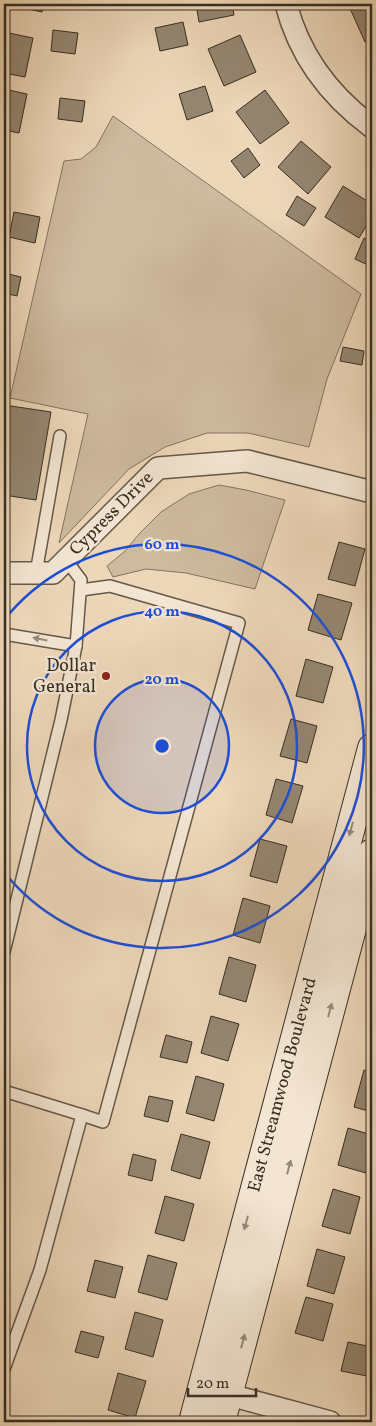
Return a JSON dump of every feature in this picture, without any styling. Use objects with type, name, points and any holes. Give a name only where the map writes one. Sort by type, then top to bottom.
[{"type":"street","points":[[286,4],[294,28],[310,61],[341,100],[372,126]]},
{"type":"street","name":"Cypress Drive","points":[[4,573],[53,572],[158,468],[247,461],[372,492]]},
{"type":"street","name":"East Streamwood Boulevard","points":[[193,1422],[372,748]]},
{"type":"street","name":"East Streamwood Boulevard","points":[[221,1422],[372,853]]},
{"type":"street","points":[[203,1387],[330,1422]]},
{"type":"lane","points":[[36,573],[60,436]]},
{"type":"lane","points":[[4,952],[61,720],[76,646],[81,580],[66,560]]},
{"type":"lane","points":[[4,1091],[103,1122],[240,623],[110,586],[81,590]]},
{"type":"lane","points":[[4,634],[76,646]]},
{"type":"lane","points":[[4,1369],[40,1270],[82,1115]]},
{"type":"shaded area","points":[[113,116],[361,294],[327,379],[309,447],[248,433],[207,433],[165,447],[129,469],[59,543],[88,414],[10,398],[64,161],[81,159],[96,147]]},
{"type":"shaded area","points":[[219,485],[285,500],[255,589],[186,573],[146,569],[113,577],[107,566],[124,552],[161,512],[189,494]]},
{"type":"building","points":[[8,4],[44,4],[42,12]]},
{"type":"building","points":[[196,4],[232,4],[234,15],[199,22]]},
{"type":"building","points":[[348,4],[372,4],[372,39],[365,42]]},
{"type":"building","points":[[183,22],[188,45],[160,51],[155,28]]},
{"type":"building","points":[[53,30],[78,33],[75,54],[51,51]]},
{"type":"building","points":[[4,32],[33,38],[25,77],[4,73]]},
{"type":"building","points":[[240,35],[256,72],[224,86],[208,49]]},
{"type":"building","points":[[205,86],[213,111],[187,120],[179,94]]},
{"type":"building","points":[[4,89],[27,94],[19,133],[4,130]]},
{"type":"building","points":[[265,90],[289,123],[260,144],[236,112]]},
{"type":"building","points":[[60,98],[85,101],[82,122],[58,119]]},
{"type":"building","points":[[301,141],[331,167],[308,194],[278,167]]},
{"type":"building","points":[[248,148],[260,165],[244,178],[231,161]]},
{"type":"building","points":[[4,159],[8,160],[4,182]]},
{"type":"building","points":[[343,186],[372,204],[372,216],[359,238],[325,217]]},
{"type":"building","points":[[297,196],[316,208],[304,226],[286,215]]},
{"type":"building","points":[[14,212],[40,217],[35,243],[9,237]]},
{"type":"building","points":[[364,238],[372,241],[372,261],[370,266],[355,259]]},
{"type":"building","points":[[4,273],[21,277],[17,296],[4,293]]},
{"type":"building","points":[[4,332],[9,332],[8,349],[4,348]]},
{"type":"building","points":[[343,347],[364,351],[362,365],[340,361]]},
{"type":"building","points":[[4,405],[51,412],[36,500],[4,495]]},
{"type":"building","points":[[339,542],[365,549],[355,586],[328,579]]},
{"type":"building","points":[[318,594],[352,603],[341,640],[308,630]]},
{"type":"building","points":[[306,659],[333,667],[323,703],[296,696]]},
{"type":"building","points":[[291,719],[317,726],[307,763],[280,756]]},
{"type":"building","points":[[276,779],[303,786],[292,823],[266,815]]},
{"type":"building","points":[[260,839],[287,846],[277,883],[250,876]]},
{"type":"building","points":[[243,898],[270,906],[260,943],[233,935]]},
{"type":"building","points":[[229,957],[256,965],[246,1002],[219,994]]},
{"type":"building","points":[[211,1016],[239,1024],[228,1061],[201,1053]]},
{"type":"building","points":[[166,1035],[192,1042],[187,1063],[160,1057]]},
{"type":"building","points":[[364,1070],[372,1072],[372,1112],[354,1107]]},
{"type":"building","points":[[196,1076],[224,1084],[214,1121],[186,1113]]},
{"type":"building","points":[[149,1096],[173,1101],[168,1122],[144,1116]]},
{"type":"building","points":[[4,1102],[10,1104],[4,1125]]},
{"type":"building","points":[[348,1128],[372,1135],[372,1149],[366,1173],[338,1165]]},
{"type":"building","points":[[181,1134],[210,1142],[200,1179],[171,1170]]},
{"type":"building","points":[[133,1154],[156,1160],[152,1181],[128,1175]]},
{"type":"building","points":[[369,1182],[372,1183],[372,1204],[367,1203]]},
{"type":"building","points":[[333,1189],[360,1197],[350,1234],[322,1226]]},
{"type":"building","points":[[165,1196],[194,1204],[184,1241],[155,1233]]},
{"type":"building","points":[[317,1249],[345,1257],[334,1294],[307,1286]]},
{"type":"building","points":[[148,1255],[177,1263],[167,1300],[138,1292]]},
{"type":"building","points":[[95,1260],[123,1267],[115,1298],[87,1291]]},
{"type":"building","points":[[306,1297],[333,1304],[323,1341],[295,1333]]},
{"type":"building","points":[[135,1312],[163,1320],[153,1357],[125,1349]]},
{"type":"building","points":[[81,1331],[104,1337],[98,1358],[75,1352]]},
{"type":"building","points":[[348,1342],[372,1347],[372,1377],[341,1371]]},
{"type":"building","points":[[118,1373],[146,1381],[135,1418],[108,1410]]},
{"type":"place","name":"Dollar General","points":[[106,676]]}]
